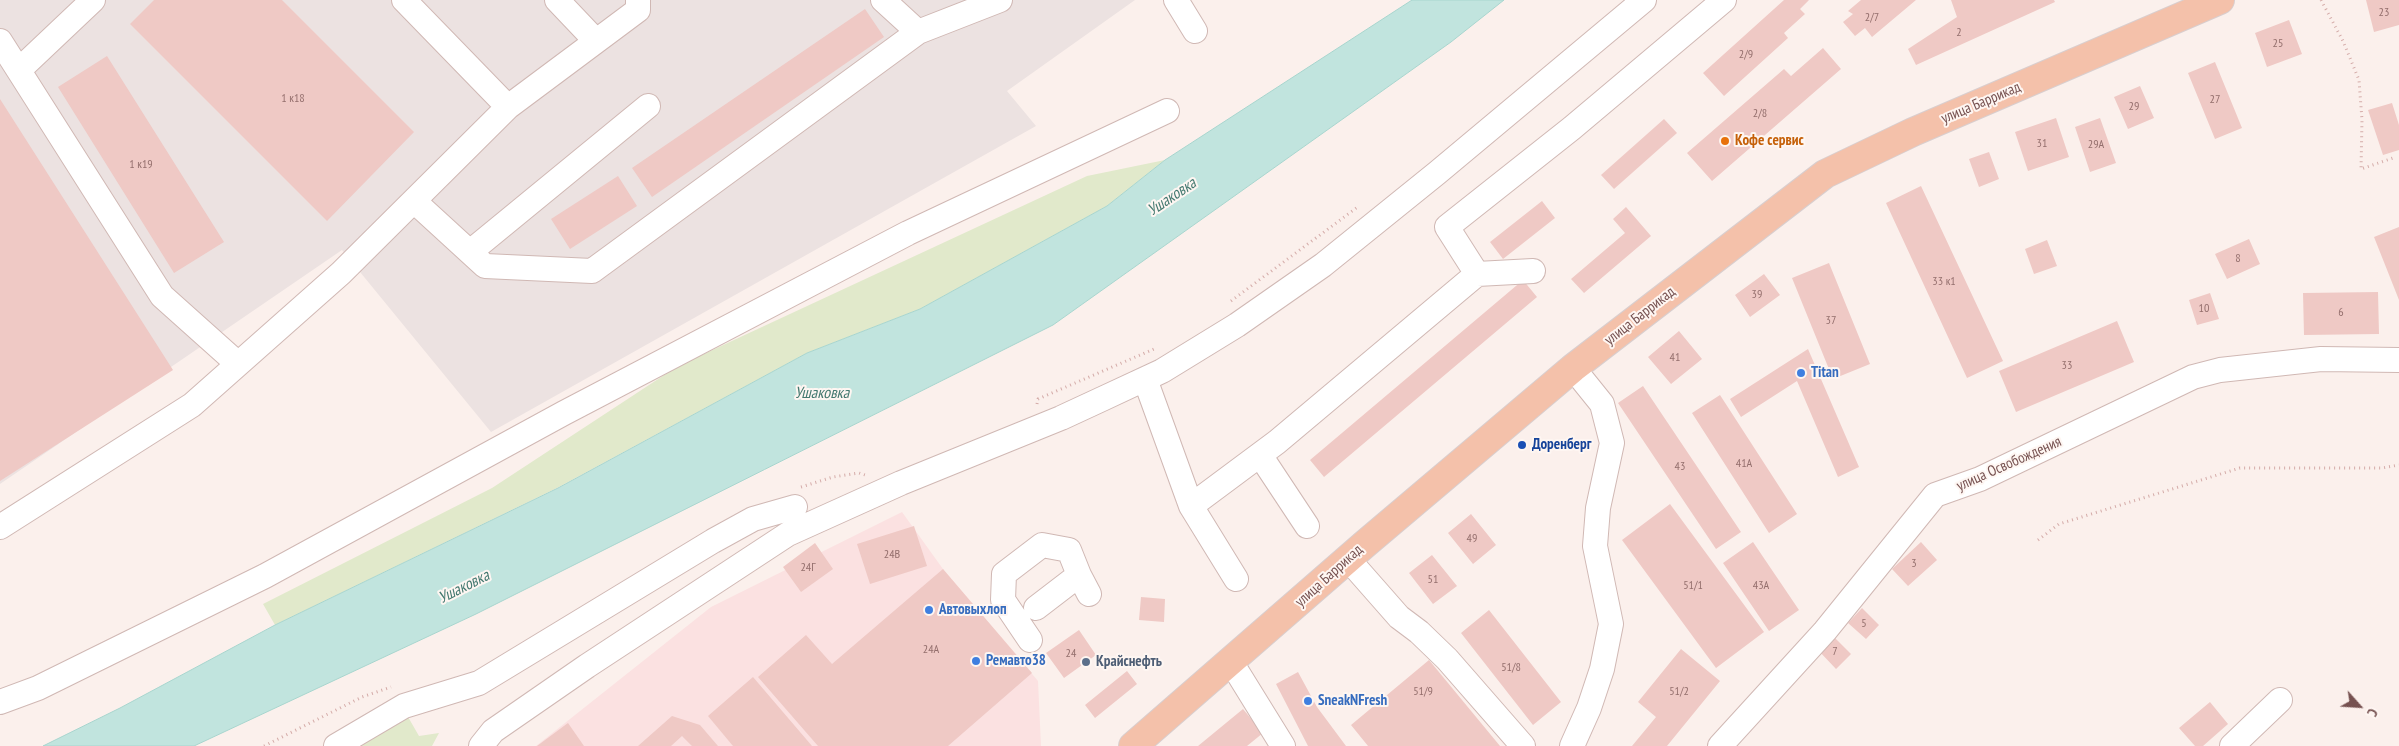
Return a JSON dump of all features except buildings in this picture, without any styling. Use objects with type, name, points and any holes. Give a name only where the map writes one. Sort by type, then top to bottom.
[{"type":"main road","name":"улица Баррикад","points":[[1133,746],[1348,559],[1573,368],[1825,174],[2186,8],[2220,0]]},
{"type":"street","points":[[19,70],[93,0]]},
{"type":"street","points":[[404,0],[508,107]]},
{"type":"street","points":[[0,527],[192,406],[341,273],[508,107],[638,10],[638,0]]},
{"type":"street","points":[[883,0],[918,32]]},
{"type":"street","points":[[414,201],[485,266],[592,271],[918,32],[1000,0]]},
{"type":"street","points":[[1176,0],[1195,31]]},
{"type":"street","points":[[481,746],[500,725],[595,660],[788,534],[901,483],[1061,418],[1146,379],[1237,325],[1323,265],[1438,173],[1644,0]]},
{"type":"street","points":[[1477,274],[1447,227],[1572,128],[1724,0]]},
{"type":"street","points":[[569,4],[595,40]]},
{"type":"street","points":[[0,41],[162,296],[238,364]]},
{"type":"street","points":[[470,252],[648,106]]},
{"type":"street","points":[[0,702],[38,688],[265,576],[564,413],[908,233],[1167,111]]},
{"type":"street","points":[[1191,506],[1260,455],[1477,274],[1533,271]]},
{"type":"street","name":"улица Освобождения","points":[[1720,746],[1825,631],[1935,495],[1980,479],[2193,377],[2220,370],[2321,359],[2399,360]]},
{"type":"street","points":[[1572,746],[1589,708],[1599,676],[1611,624],[1595,546],[1598,508],[1612,443],[1602,404],[1573,368]]},
{"type":"street","points":[[1146,379],[1191,506],[1236,579]]},
{"type":"street","points":[[1260,455],[1307,526]]},
{"type":"street","points":[[336,746],[404,706],[479,683],[713,541],[753,519],[795,507]]},
{"type":"street","points":[[1030,640],[1003,600],[1004,574],[1042,545],[1069,550],[1084,584],[1036,608]]},
{"type":"street","points":[[1348,559],[1399,617],[1446,659],[1522,746]]},
{"type":"street","points":[[1231,662],[1284,746]]},
{"type":"street","points":[[2232,746],[2280,700]]},
{"type":"path","points":[[2320,0],[2343,41],[2358,80],[2362,120],[2361,169],[2392,158]]},
{"type":"path","points":[[1223,306],[1367,200]]},
{"type":"path","points":[[1038,400],[1156,348]]},
{"type":"path","points":[[2038,540],[2059,524],[2240,468],[2382,468],[2399,465]]},
{"type":"shaded area","points":[[0,0],[1135,0],[1007,91],[1036,126],[491,432],[342,250],[0,484]]},
{"type":"shaded area","points":[[902,512],[943,569],[1038,681],[1041,746],[536,746],[711,607]]},
{"type":"green space","points":[[1165,160],[1107,206],[920,309],[807,353],[557,488],[275,625],[263,604],[492,488],[678,366],[1087,176]]},
{"type":"green space","points":[[400,703],[419,736],[439,733],[432,746],[327,746]]},
{"type":"water","name":"Ушаковка","points":[[1412,0],[1504,0],[1451,42],[1053,325],[476,614],[194,746],[43,746],[120,708],[275,625],[558,488],[807,353],[920,309],[1107,206],[1165,160]]},
{"type":"place","name":"Кофе сервис","points":[[1725,141]]},
{"type":"place","name":"Titan","points":[[1801,373]]},
{"type":"place","name":"Доренберг","points":[[1522,445]]},
{"type":"place","name":"Автовыхлоп","points":[[929,610]]},
{"type":"place","name":"Ремавто38","points":[[976,661]]},
{"type":"place","name":"Крайснефть","points":[[1086,662]]},
{"type":"place","name":"SneakNFresh","points":[[1308,701]]}]
